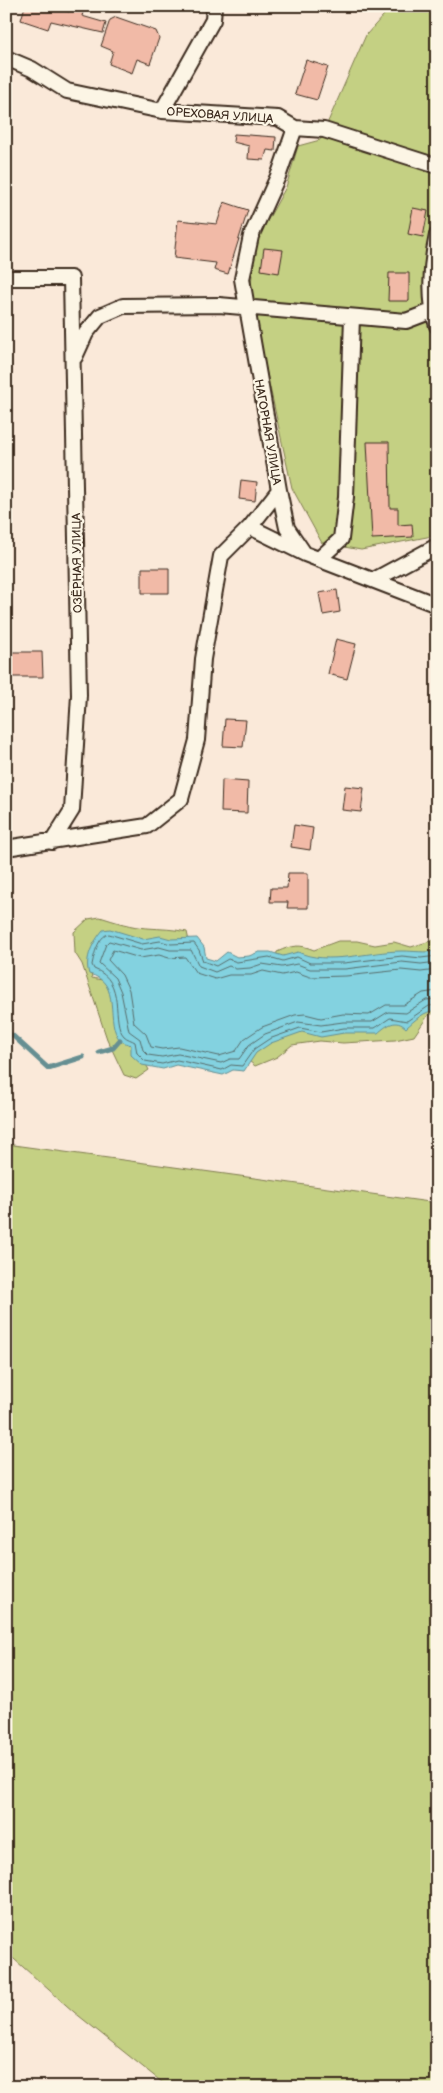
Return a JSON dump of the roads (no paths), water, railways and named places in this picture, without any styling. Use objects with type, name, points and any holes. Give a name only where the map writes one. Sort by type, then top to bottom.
[{"type":"street","points":[[162,111],[213,20],[214,6]]},
{"type":"street","name":"ОРЕХОВАЯ УЛИЦА","points":[[6,58],[32,68],[67,91],[162,111],[278,118],[295,128],[324,130],[437,166]]},
{"type":"street","name":"НАГОРНАЯ УЛИЦА","points":[[52,842],[147,826],[181,799],[197,740],[203,659],[222,556],[250,526],[279,490],[242,279],[251,236],[279,174],[295,128]]},
{"type":"street","points":[[437,235],[433,251],[432,311],[437,326]]},
{"type":"street","name":"ОЗЁРНАЯ УЛИЦА","points":[[6,278],[71,278],[80,695],[72,810],[52,842]]},
{"type":"street","points":[[74,360],[86,333],[100,316],[122,306],[219,305],[406,322],[432,311]]},
{"type":"street","points":[[319,559],[341,539],[346,497],[352,317]]},
{"type":"street","points":[[279,490],[287,528],[305,554]]},
{"type":"street","points":[[250,526],[305,554],[437,605]]},
{"type":"street","points":[[374,580],[437,546]]},
{"type":"street","points":[[6,848],[52,842]]},
{"type":"water","points":[[110,929],[143,939],[160,936],[171,939],[197,938],[204,947],[206,958],[216,961],[227,952],[237,957],[249,956],[259,952],[270,952],[283,956],[298,952],[309,956],[335,958],[402,951],[437,951],[437,1010],[424,1014],[406,1028],[399,1023],[395,1023],[388,1025],[378,1033],[344,1033],[321,1037],[302,1032],[271,1043],[256,1053],[244,1071],[233,1070],[223,1075],[176,1065],[163,1069],[142,1065],[131,1055],[131,1045],[120,1040],[115,1032],[110,994],[106,985],[99,978],[89,974],[88,962],[93,945],[103,930]]},
{"type":"waterway","points":[[6,1034],[12,1035],[48,1068],[83,1057]]},
{"type":"waterway","points":[[99,1052],[113,1048],[120,1040]]}]
